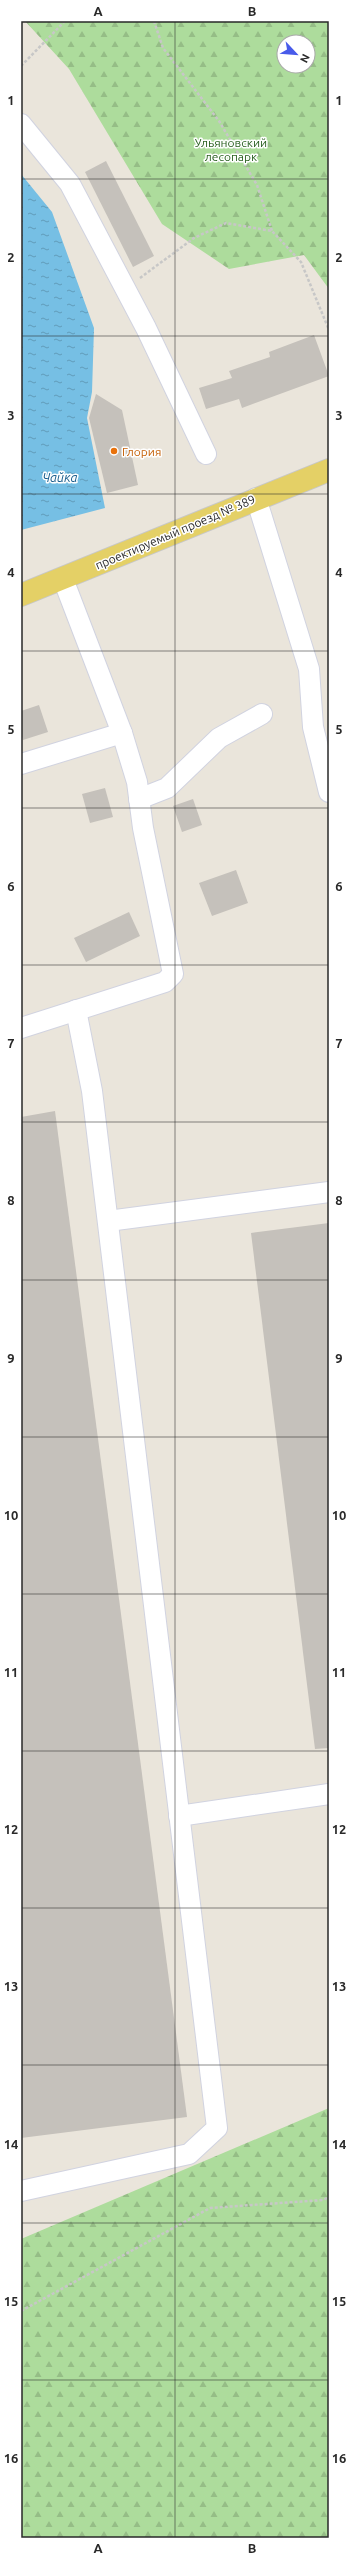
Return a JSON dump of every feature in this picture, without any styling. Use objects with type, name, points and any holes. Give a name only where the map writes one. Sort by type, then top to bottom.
[{"type":"main road","name":"проектируемый проезд № 389","points":[[21,595],[63,579],[256,498],[329,470]]},
{"type":"street","points":[[21,124],[70,184],[125,289],[206,454]]},
{"type":"street","points":[[256,498],[309,669],[313,727],[329,792]]},
{"type":"street","points":[[21,1028],[165,982],[172,974],[136,782],[122,733],[63,579]]},
{"type":"street","points":[[139,799],[167,788],[219,738],[262,714]]},
{"type":"street","points":[[21,764],[122,733]]},
{"type":"street","points":[[21,2191],[189,2154],[217,2128],[92,1092],[76,1010]]},
{"type":"street","points":[[108,1221],[329,1192]]},
{"type":"street","points":[[179,1816],[329,1794]]},
{"type":"path","points":[[21,66],[65,21]]},
{"type":"path","points":[[154,21],[164,48],[219,121],[257,185],[272,231],[301,262],[329,330]]},
{"type":"path","points":[[125,289],[194,238],[226,223],[272,231]]},
{"type":"path","points":[[21,2311],[210,2208],[323,2200],[329,2198]]},
{"type":"green space","name":"Ульяновский лесопарк","points":[[25,21],[329,21],[329,289],[304,255],[229,269],[162,224],[69,69]]},
{"type":"green space","points":[[329,2108],[329,2538],[21,2538],[21,2239]]},
{"type":"water","name":"Чайка","points":[[21,174],[52,212],[94,328],[92,392],[87,418],[105,508],[21,530]]},
{"type":"building","points":[[106,161],[154,256],[133,267],[85,172]]},
{"type":"building","points":[[314,335],[329,376],[242,408],[239,399],[206,409],[199,388],[232,378],[229,371],[270,357],[269,352]]},
{"type":"building","name":"Глория","points":[[96,394],[122,410],[138,485],[107,493],[89,418]]},
{"type":"building","points":[[39,705],[48,732],[23,740],[21,733],[21,711]]},
{"type":"building","points":[[105,788],[113,817],[90,823],[82,794]]},
{"type":"building","points":[[193,799],[202,825],[182,832],[173,806]]},
{"type":"building","points":[[236,870],[248,903],[212,916],[199,883]]},
{"type":"building","points":[[129,912],[140,936],[86,962],[74,938]]},
{"type":"building","points":[[55,1111],[187,2117],[21,2138],[21,1117]]},
{"type":"building","points":[[329,1223],[329,1748],[315,1749],[251,1233]]},
{"type":"place","name":"Глория","points":[[114,451]]}]
